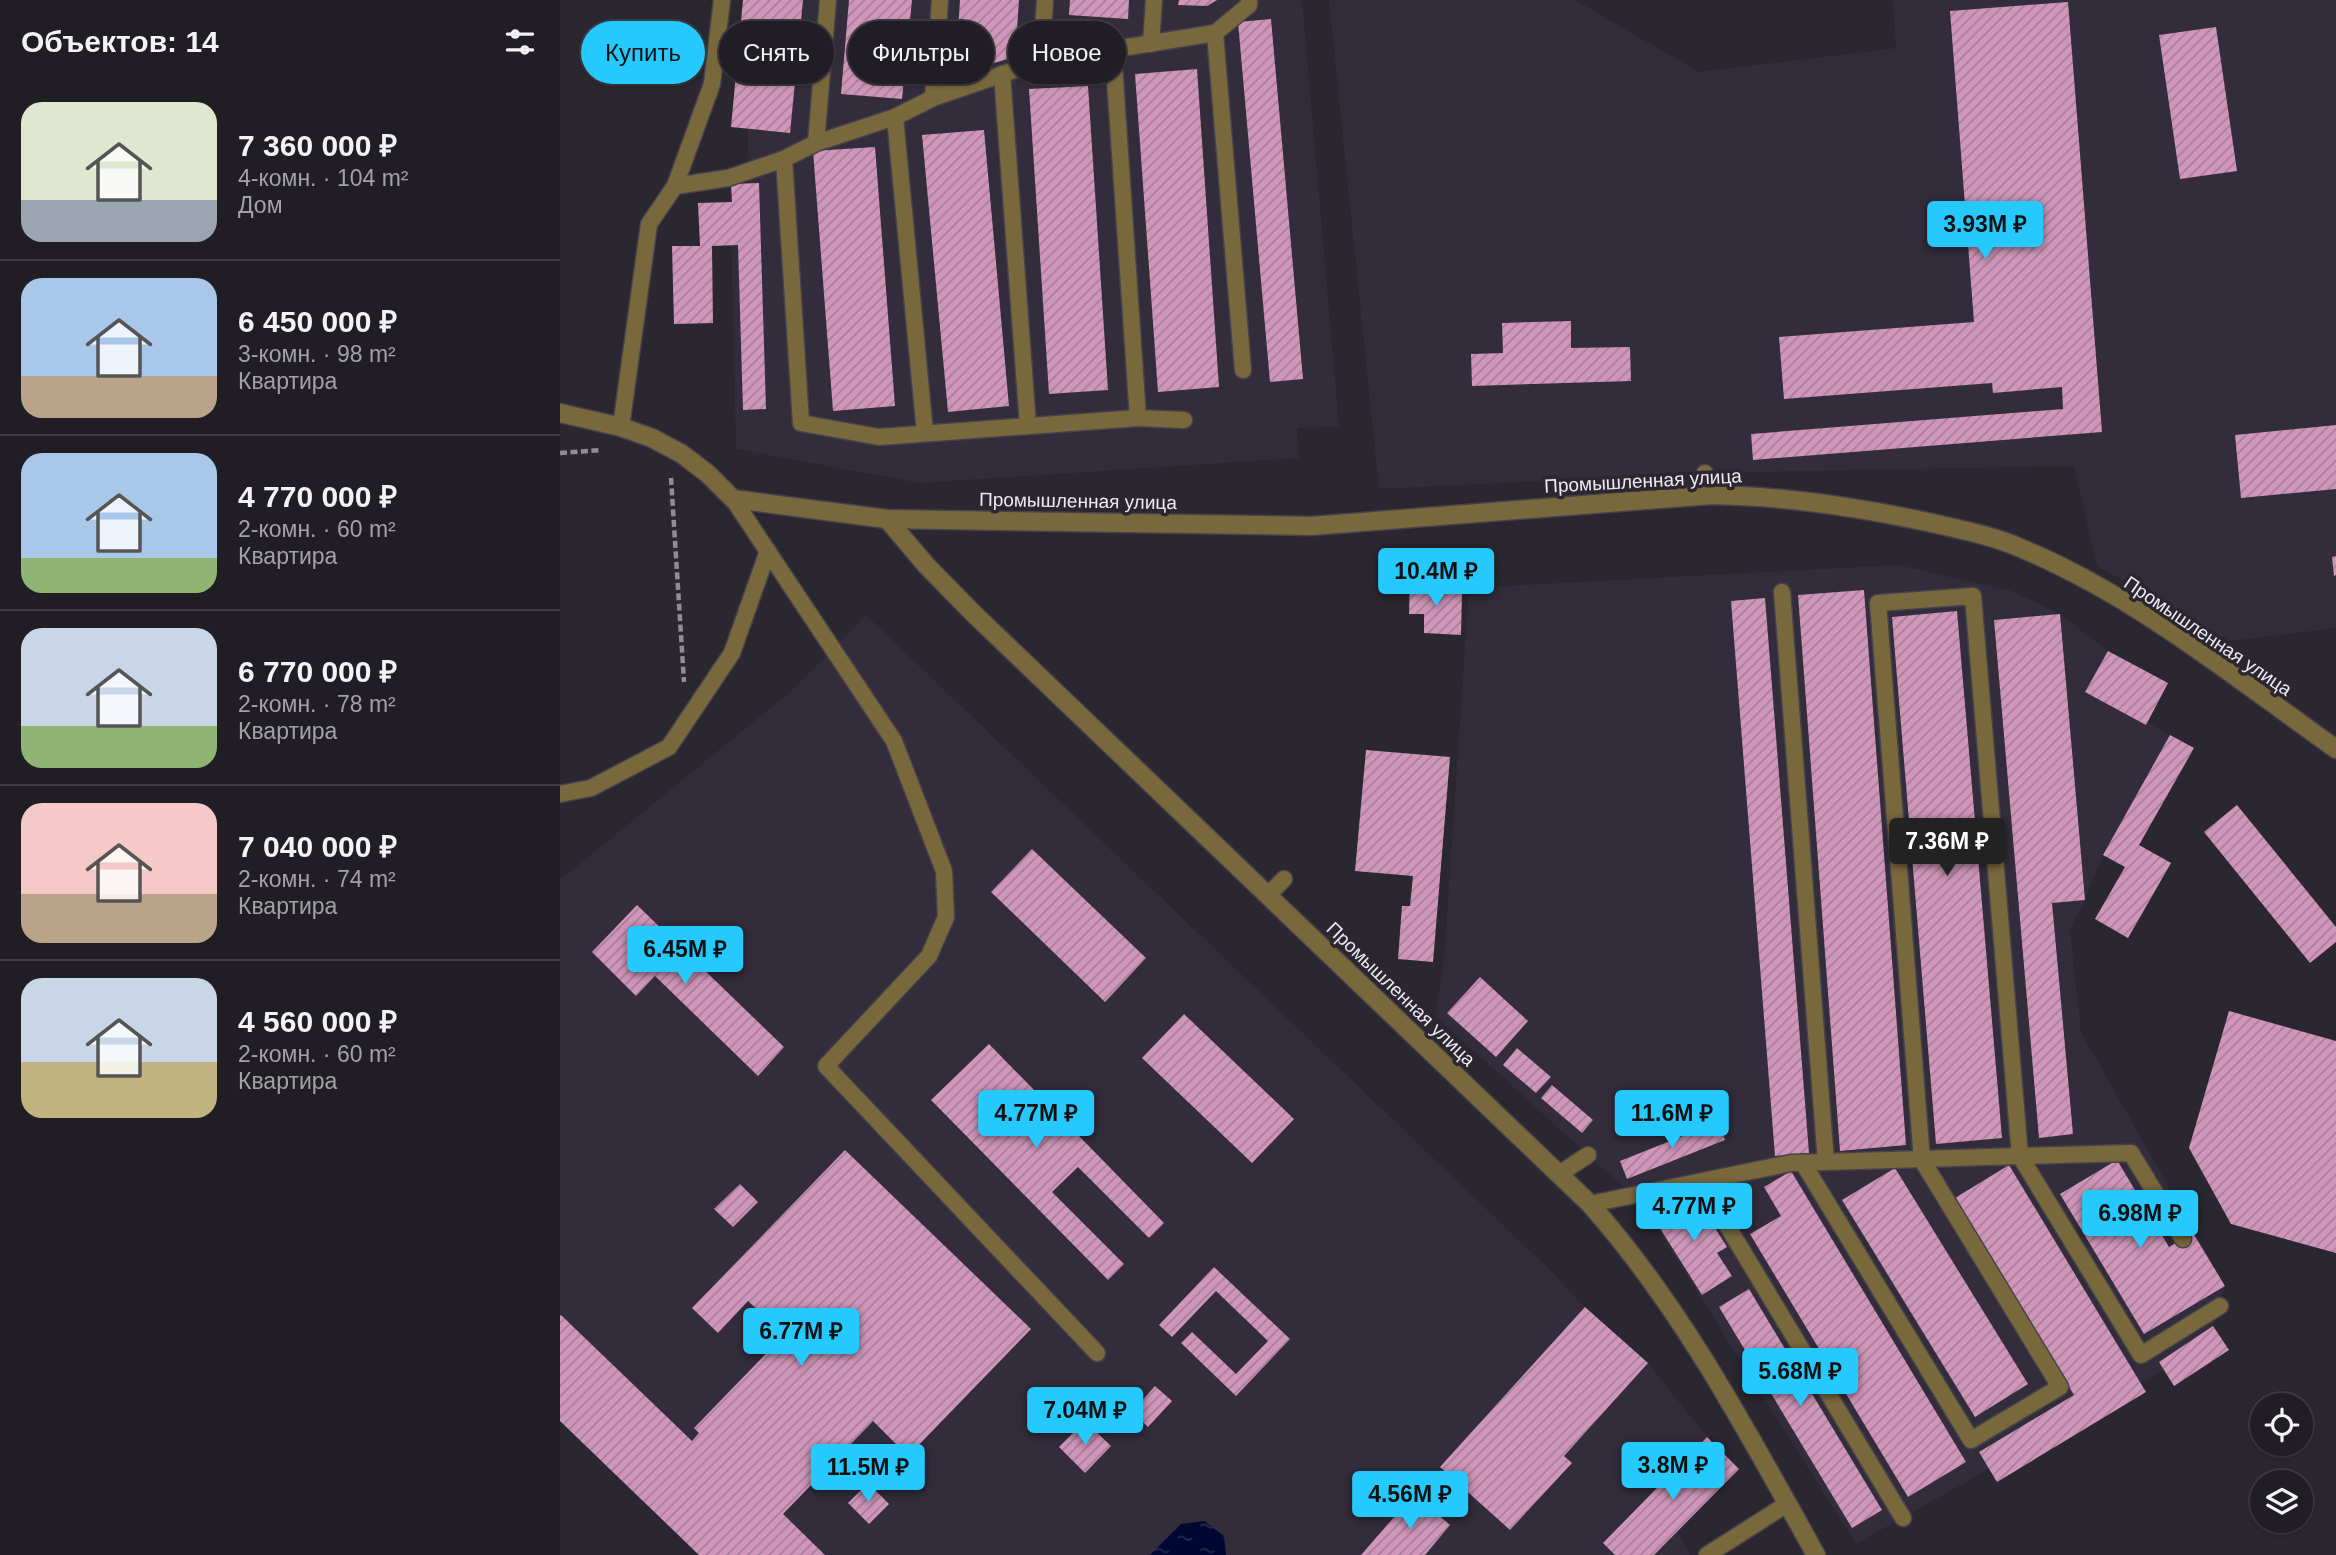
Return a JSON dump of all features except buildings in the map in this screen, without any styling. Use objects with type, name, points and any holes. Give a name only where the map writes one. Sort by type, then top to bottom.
[{"type":"street","points":[[560,413],[621,427],[652,438],[682,454],[708,474],[733,499]]},
{"type":"street","name":"Промышленная улица","points":[[733,499],[887,519],[1311,526],[1703,495],[1762,496],[1889,513],[1988,536],[2025,550],[2103,590],[2151,619],[2336,750]]},
{"type":"street","name":"Промышленная улица","points":[[887,519],[926,565],[973,613],[1590,1204],[1624,1242],[1659,1289],[1713,1372],[1816,1555]]},
{"type":"lane","points":[[621,427],[649,224],[675,186],[712,84],[722,0]]},
{"type":"lane","points":[[816,143],[828,0]]},
{"type":"lane","points":[[933,98],[940,0]]},
{"type":"lane","points":[[1044,21],[1045,0]]},
{"type":"lane","points":[[1151,44],[1154,0]]},
{"type":"lane","points":[[1126,48],[1215,33],[1249,5],[1249,0]]},
{"type":"lane","points":[[1215,33],[1243,370]]},
{"type":"lane","points":[[675,186],[727,178],[785,159],[816,143],[895,117],[933,98],[1008,72]]},
{"type":"lane","points":[[1002,74],[1028,426]]},
{"type":"lane","points":[[1115,84],[1139,418]]},
{"type":"lane","points":[[895,117],[925,433]]},
{"type":"lane","points":[[785,159],[801,423],[879,437],[1139,418],[1184,420]]},
{"type":"lane","points":[[1703,495],[1705,473]]},
{"type":"lane","points":[[733,499],[894,741],[944,871],[946,917],[929,956],[826,1066],[1097,1353]]},
{"type":"lane","points":[[560,794],[590,788],[669,747],[732,653],[768,551]]},
{"type":"lane","points":[[1782,592],[1826,1162]]},
{"type":"lane","points":[[1803,1163],[1971,1440],[2060,1387],[1922,1160],[1878,603],[1973,596],[2020,1156],[2141,1355],[2220,1306]]},
{"type":"lane","points":[[1268,895],[1284,879]]},
{"type":"lane","points":[[1590,1204],[1791,1163],[2131,1153],[2183,1239]]},
{"type":"lane","points":[[1559,1174],[1588,1155]]},
{"type":"lane","points":[[1700,1182],[1903,1518]]},
{"type":"lane","points":[[1707,1555],[1787,1504]]},
{"type":"path","points":[[560,453],[612,449]]},
{"type":"path","points":[[670,466],[687,721]]},
{"type":"shaded area","points":[[768,0],[1302,0],[1339,427],[1297,428],[1299,458],[920,483],[736,449],[730,189],[749,188],[747,107],[752,84],[834,84],[834,21],[764,21]]},
{"type":"shaded area","points":[[1329,0],[1575,0],[1699,72],[1896,48],[1893,0],[2336,0],[2336,628],[2230,641],[2097,566],[2074,466],[1705,473],[1379,489]]},
{"type":"shaded area","points":[[1898,565],[2012,591],[2060,614],[2108,651],[2168,683],[2147,722],[2194,748],[2139,845],[2171,863],[2128,938],[2095,919],[2124,867],[2103,855],[2070,929],[2081,1032],[2225,1286],[2213,1326],[2229,1350],[2174,1386],[2164,1370],[2141,1383],[2146,1392],[1989,1469],[1856,1544],[1650,1217],[1618,1182],[1435,1016],[1444,960],[1469,588]]},
{"type":"shaded area","points":[[866,615],[1547,1267],[1585,1307],[1648,1363],[1707,1437],[1739,1469],[1678,1532],[1690,1555],[699,1555],[560,1421],[560,880],[790,692]]},
{"type":"water","points":[[1204,1521],[1224,1536],[1226,1555],[1150,1555],[1181,1524]]}]
